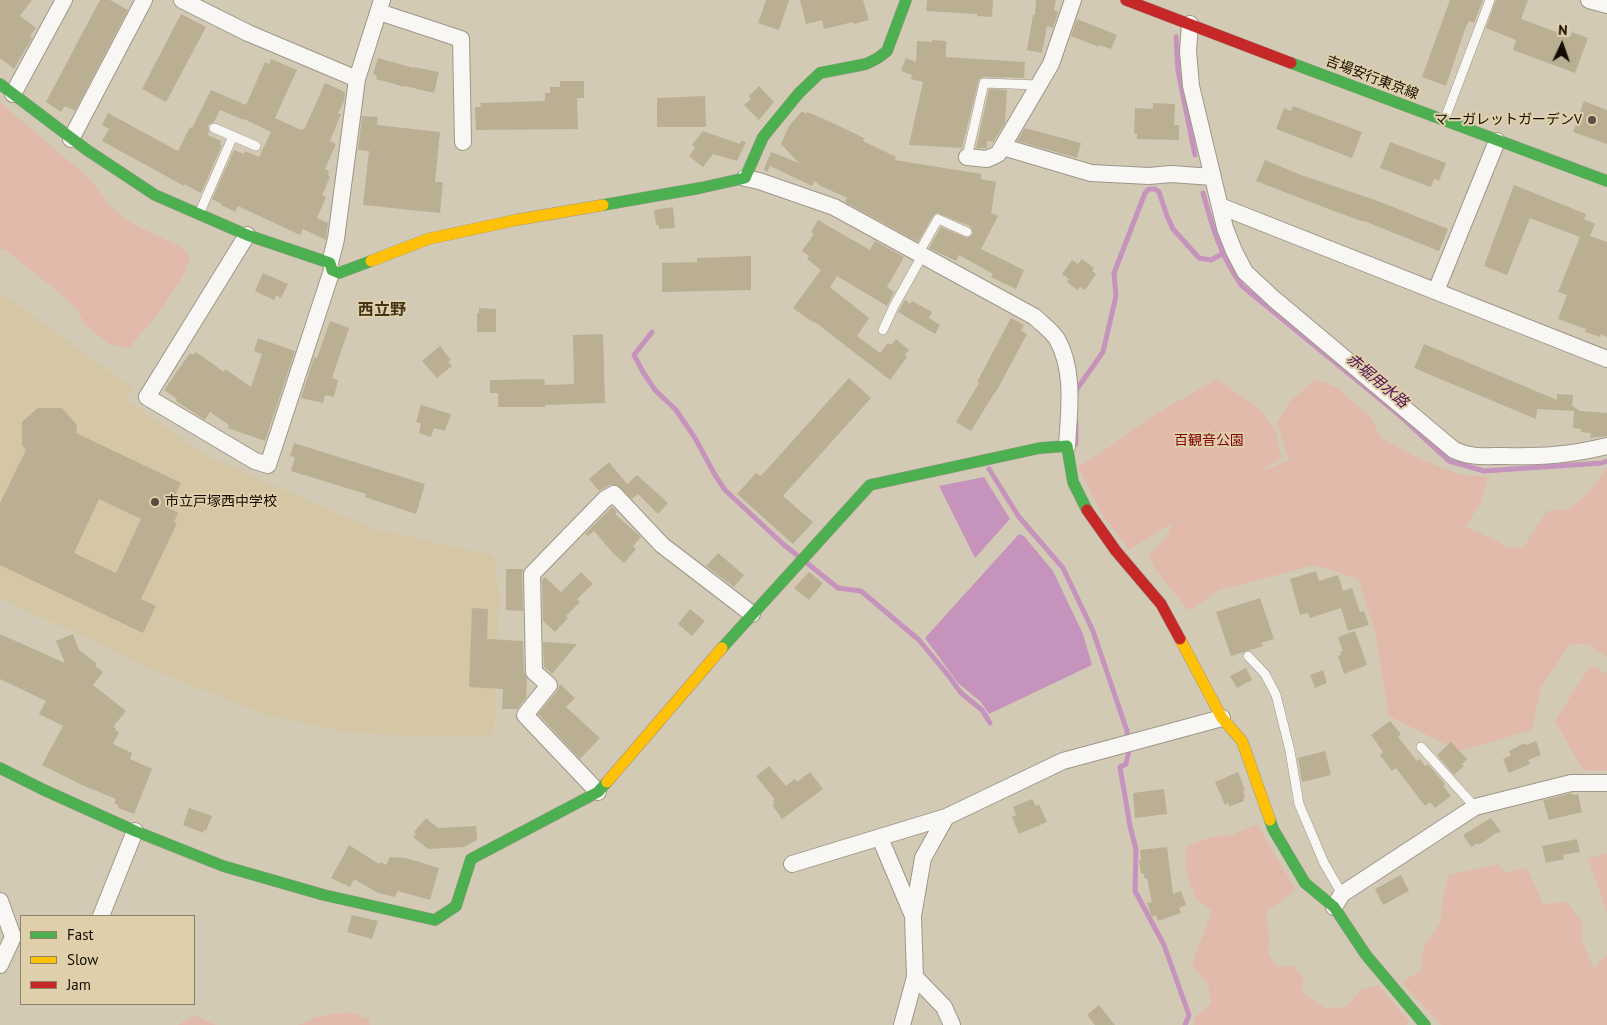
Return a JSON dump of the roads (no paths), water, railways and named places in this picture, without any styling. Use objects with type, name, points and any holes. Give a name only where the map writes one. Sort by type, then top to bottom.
[{"type":"street","points":[[64,0],[6,89],[71,139],[142,188],[198,215],[331,267],[339,273],[428,239],[516,220],[700,188],[744,178],[759,181],[834,207],[1035,317],[1056,338],[1065,357],[1070,388],[1067,446],[1075,486],[1095,523],[1116,552],[1151,589],[1162,604],[1222,718],[1242,740],[1273,828],[1305,883],[1338,900],[1366,955],[1425,1025]]},
{"type":"street","points":[[71,139],[144,0]]},
{"type":"street","points":[[182,0],[248,33],[357,79]]},
{"type":"street","points":[[744,178],[763,137],[799,92],[820,73],[866,64],[878,58],[886,51],[906,0]]},
{"type":"street","points":[[967,157],[987,159],[998,154],[1003,147],[1037,85],[1051,64],[1073,0]]},
{"type":"street","name":"吉場安行東京線","points":[[1126,0],[1170,8],[1190,24],[1607,182]]},
{"type":"street","points":[[1589,0],[1607,5]]},
{"type":"street","points":[[247,235],[147,397],[254,461],[268,465],[331,267],[357,79],[380,6],[461,39],[463,142]]},
{"type":"street","points":[[1190,24],[1188,51],[1191,86],[1225,228],[1245,272],[1274,299],[1454,450],[1466,456],[1540,457],[1578,453],[1607,446]]},
{"type":"street","points":[[1436,291],[1497,141]]},
{"type":"street","points":[[1003,147],[1091,173],[1149,176],[1171,174],[1213,177]]},
{"type":"street","points":[[1220,206],[1607,359]]},
{"type":"street","points":[[0,768],[135,831],[223,866],[324,895],[435,920],[456,906],[472,860],[598,792],[752,614],[870,485],[1040,448],[1067,446]]},
{"type":"street","points":[[598,792],[524,715],[549,685],[534,672],[532,574],[605,499],[614,494],[662,545],[752,614]]},
{"type":"street","points":[[792,864],[946,817],[1063,761],[1222,718]]},
{"type":"street","points":[[1338,900],[1475,807],[1571,783],[1607,783]]},
{"type":"street","points":[[902,1025],[915,977],[913,916],[923,858],[946,817]]},
{"type":"street","points":[[101,915],[135,831]]},
{"type":"street","points":[[880,838],[913,916]]},
{"type":"street","points":[[0,901],[17,940],[0,964]]},
{"type":"street","points":[[915,977],[944,1007],[952,1025]]},
{"type":"lane","points":[[1444,121],[1490,0]]},
{"type":"lane","points":[[967,157],[984,83],[1037,85]]},
{"type":"lane","points":[[214,128],[256,146]]},
{"type":"lane","points":[[198,215],[233,136]]},
{"type":"lane","points":[[883,330],[938,219],[967,232]]},
{"type":"lane","points":[[1248,656],[1265,674],[1276,695],[1290,751],[1299,804],[1338,900]]},
{"type":"lane","points":[[1422,747],[1475,807]]},
{"type":"waterway","name":"赤堀用水路","points":[[1176,37],[1178,71],[1195,155]]},
{"type":"waterway","points":[[1076,394],[1077,389],[1103,352],[1116,296],[1114,273],[1145,193],[1149,189],[1155,189],[1159,192],[1173,229],[1199,258],[1211,260],[1222,254]]},
{"type":"waterway","name":"赤堀用水路","points":[[1203,193],[1223,253],[1242,286],[1398,414],[1449,461],[1484,471],[1602,463],[1607,461]]},
{"type":"waterway","points":[[652,332],[634,355],[643,372],[655,390],[676,410],[695,438],[725,490],[798,556]]},
{"type":"waterway","points":[[1076,423],[1076,444]]},
{"type":"waterway","points":[[989,469],[1019,517],[1063,568],[1093,631],[1127,731],[1129,751],[1126,764],[1120,767],[1136,849],[1135,891],[1164,945],[1189,1015],[1185,1025]]},
{"type":"waterway","points":[[807,563],[838,588],[861,591],[919,640],[961,693],[982,710],[990,723]]},
{"type":"place","name":"マーガレットガーデンV","points":[[1592,120]]},
{"type":"place","name":"市立戸塚西中学校","points":[[155,502]]},
{"type":"district","name":"西立野","points":[[382,310]]},
{"type":"park label","name":"百観音公園","points":[[1209,441]]}]
